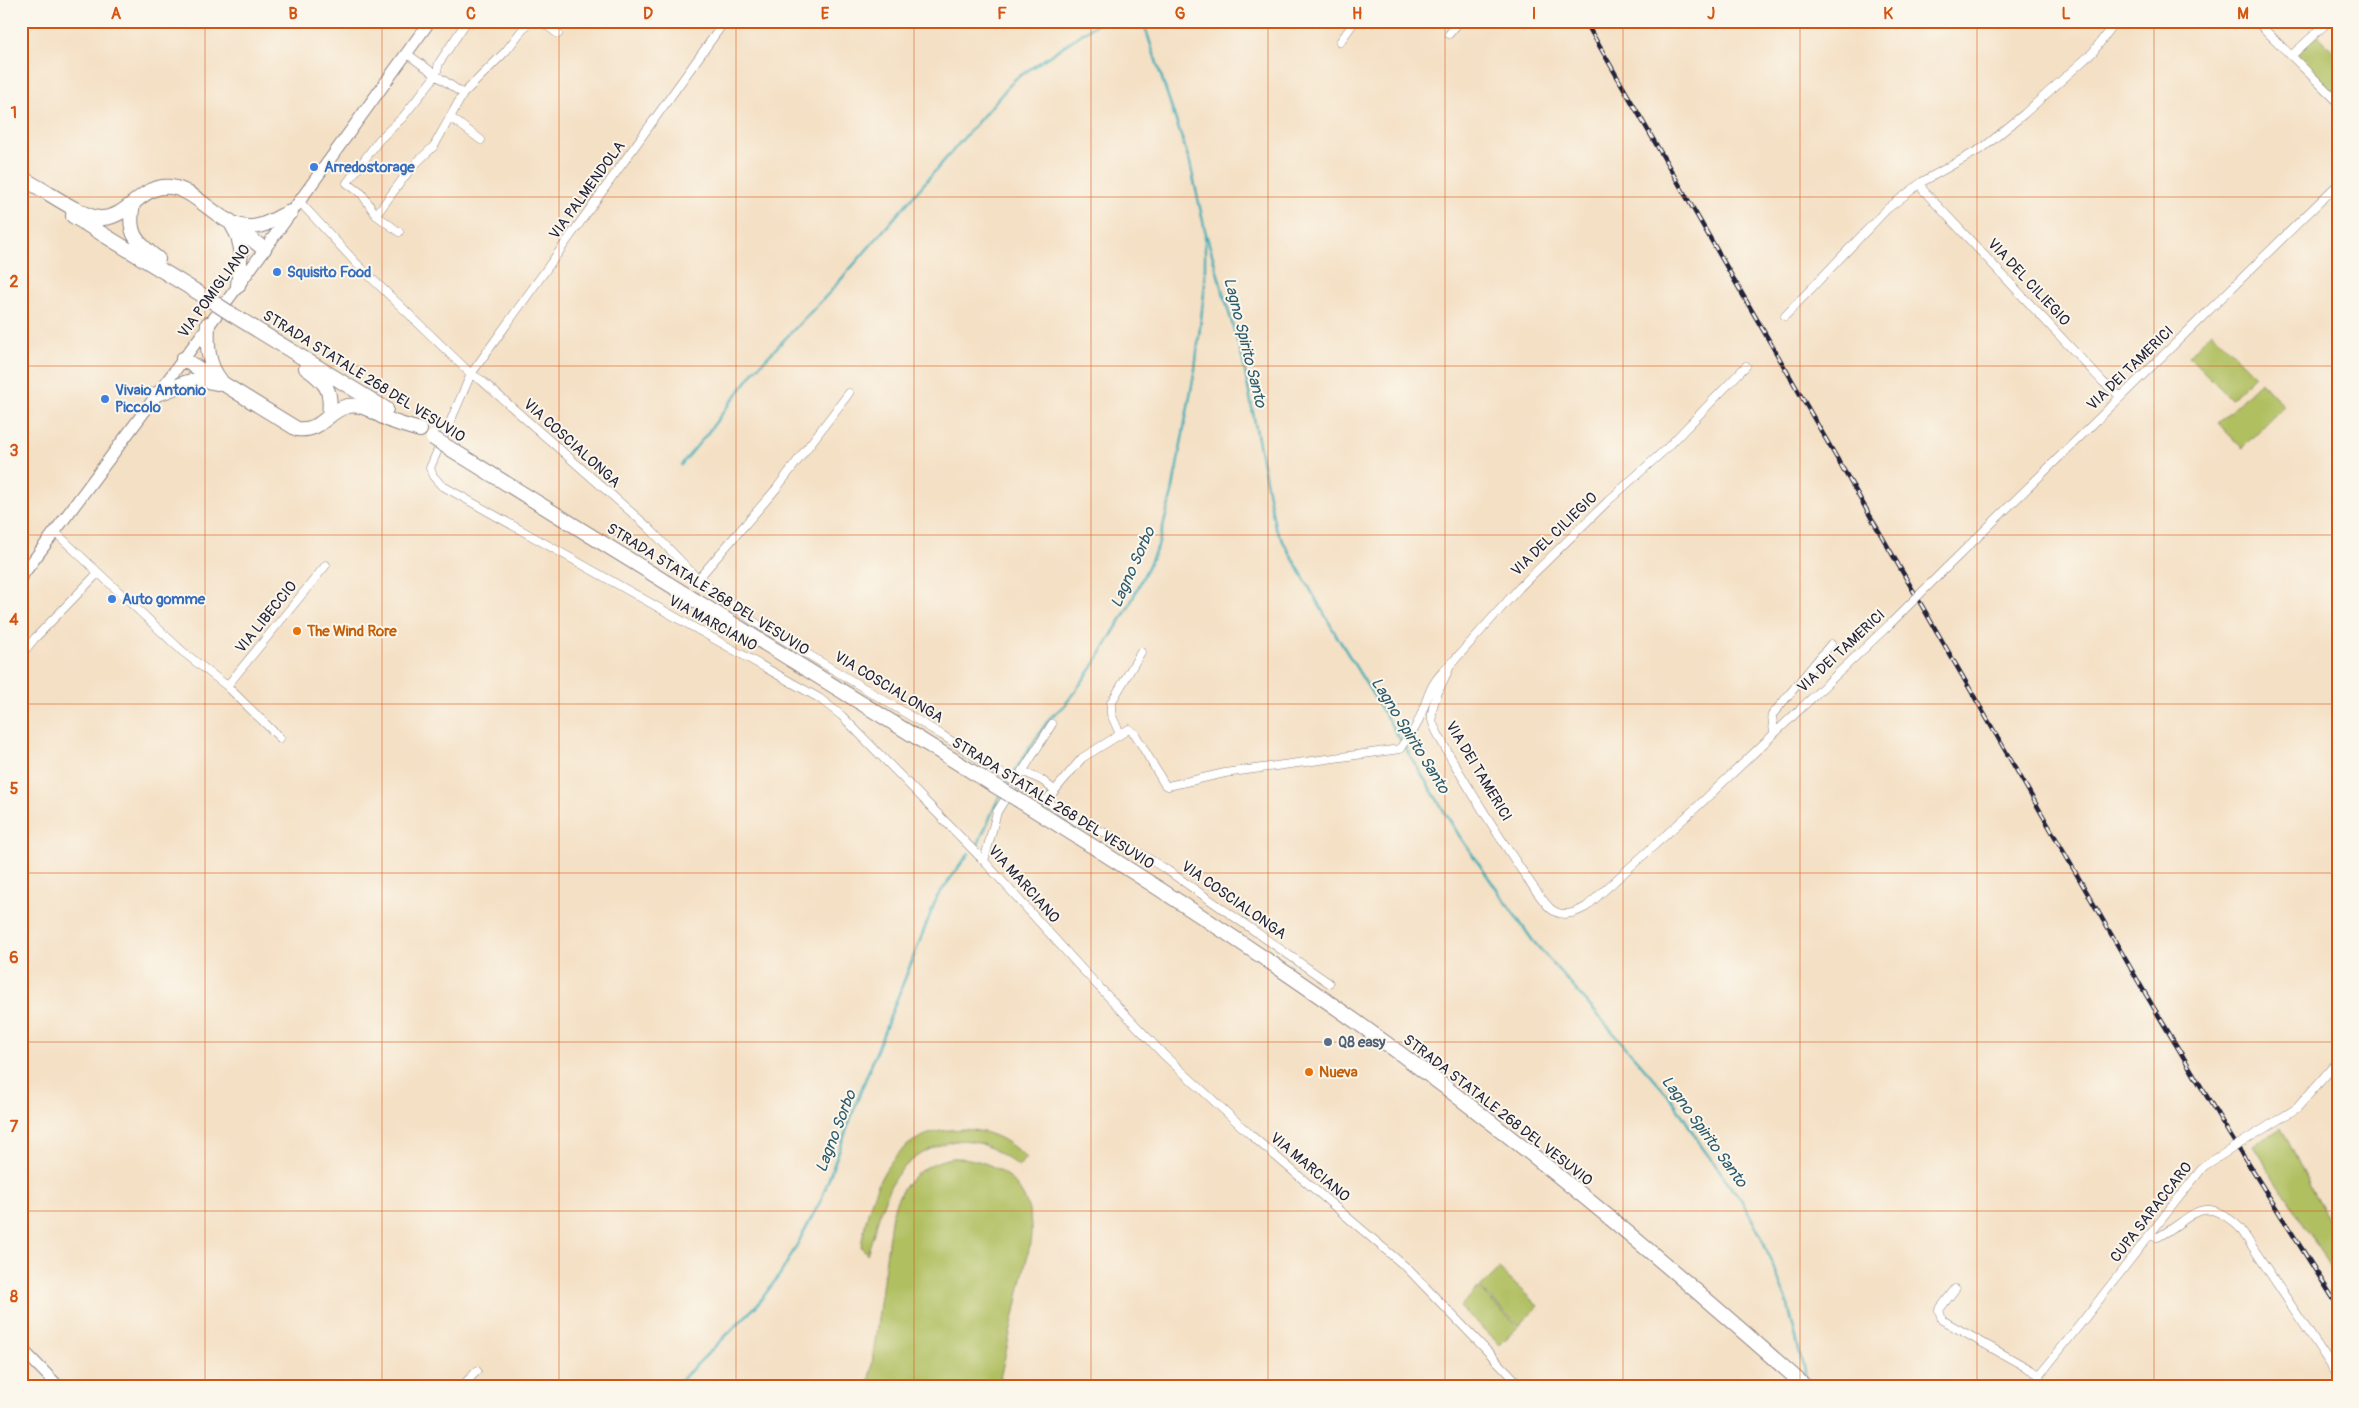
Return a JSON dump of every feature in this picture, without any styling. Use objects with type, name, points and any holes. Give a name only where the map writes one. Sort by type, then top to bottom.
[{"type":"highway","points":[[21,178],[92,216],[111,216],[133,204],[148,191],[163,186],[175,187],[230,221],[264,248]]},
{"type":"highway","points":[[21,184],[192,289]]},
{"type":"highway","points":[[133,204],[130,225],[136,238],[142,246],[192,289]]},
{"type":"highway","points":[[230,221],[245,227],[259,226],[295,206]]},
{"type":"highway","points":[[230,221],[238,236],[241,249],[238,286]]},
{"type":"highway","name":"STRADA STATALE 268 DEL VESUVIO","points":[[192,289],[635,563],[995,778],[1205,918],[1358,1023],[1452,1092],[1639,1242],[1806,1387]]},
{"type":"highway","points":[[208,324],[208,357],[214,372],[225,385]]},
{"type":"highway","points":[[265,334],[323,382],[329,390],[331,400],[329,416]]},
{"type":"highway","points":[[184,359],[297,429],[304,430],[319,426],[340,408],[360,406],[386,419],[420,430]]},
{"type":"highway","points":[[156,394],[189,381],[204,380],[225,385]]},
{"type":"main road","name":"VIA POMIGLIANO","points":[[21,578],[238,286],[430,21]]},
{"type":"main road","points":[[21,1348],[59,1387]]},
{"type":"street","points":[[398,232],[376,215],[362,194],[347,183],[379,140],[403,118],[436,75],[439,63],[467,21]]},
{"type":"street","points":[[376,215],[411,168],[434,146],[463,94],[506,51],[529,21]]},
{"type":"street","points":[[541,21],[558,34]]},
{"type":"street","name":"VIA PALMENDOLA","points":[[442,485],[433,476],[430,468],[471,374],[724,21]]},
{"type":"street","points":[[1340,42],[1355,21]]},
{"type":"street","points":[[1449,34],[1460,21]]},
{"type":"street","points":[[1785,316],[1887,209],[1922,182],[1984,147],[2093,52],[2116,21]]},
{"type":"street","points":[[2256,21],[2338,102]]},
{"type":"street","points":[[2291,56],[2329,21]]},
{"type":"street","points":[[406,53],[463,94]]},
{"type":"street","points":[[450,117],[481,140]]},
{"type":"street","name":"VIA DEL CILIEGIO","points":[[1922,182],[1923,190],[2103,382],[2121,397]]},
{"type":"street","name":"VIA DEI TAMERICI","points":[[1451,664],[1434,706],[1432,720],[1444,746],[1531,884],[1550,909],[1564,914],[1572,914],[1586,907],[1699,805],[1890,624],[2338,184]]},
{"type":"street","name":"VIA COSCIALONGA","points":[[295,206],[471,374],[481,380],[648,527],[698,579],[756,622],[942,735],[995,778]]},
{"type":"street","name":"VIA DEL CILIEGIO","points":[[1120,734],[1132,730],[1164,785],[1168,786],[1234,772],[1393,751],[1400,748],[1416,728],[1429,690],[1438,674],[1451,664],[1520,587],[1608,501],[1668,447],[1746,366]]},
{"type":"street","points":[[698,579],[776,489],[849,393]]},
{"type":"street","name":"VIA MARCIANO","points":[[442,485],[819,698],[842,716],[984,860],[1081,968],[1164,1055],[1252,1136],[1407,1268],[1522,1387]]},
{"type":"street","points":[[55,532],[182,650],[227,686],[280,738]]},
{"type":"street","name":"VIA LIBECCIO","points":[[227,686],[326,565]]},
{"type":"street","points":[[21,655],[98,573]]},
{"type":"street","points":[[1774,733],[1772,715],[1831,644]]},
{"type":"street","points":[[1045,802],[1082,758],[1120,734],[1111,714],[1111,703],[1142,652]]},
{"type":"street","points":[[984,860],[997,812],[1052,724]]},
{"type":"street","points":[[1022,771],[1043,781],[1054,790]]},
{"type":"street","name":"VIA COSCIALONGA","points":[[1025,797],[1045,802],[1076,821],[1110,835],[1167,870],[1329,983]]},
{"type":"street","name":"CUPA SARACCARO","points":[[2030,1387],[2204,1166],[2290,1114],[2338,1061]]},
{"type":"street","points":[[2148,1236],[2158,1237],[2195,1211],[2218,1211],[2228,1216],[2240,1228],[2338,1376]]},
{"type":"street","points":[[1955,1289],[1939,1310],[1942,1320],[2040,1375]]},
{"type":"street","points":[[461,1387],[477,1371]]},
{"type":"green space","points":[[2318,35],[2336,54],[2338,59],[2338,86],[2333,91],[2296,55]]},
{"type":"green space","points":[[2212,332],[2255,375],[2231,399],[2188,356]]},
{"type":"green space","points":[[2261,381],[2284,406],[2242,448],[2218,423]]},
{"type":"green space","points":[[2281,1127],[2318,1202],[2338,1234],[2338,1278],[2253,1146]]},
{"type":"green space","points":[[962,1129],[989,1134],[1004,1140],[1026,1157],[1019,1166],[987,1146],[964,1140],[941,1145],[918,1156],[899,1172],[889,1188],[867,1254],[861,1246],[864,1228],[874,1193],[891,1162],[903,1149],[917,1139],[935,1132]]},
{"type":"green space","points":[[951,1158],[981,1162],[994,1167],[1006,1175],[1024,1197],[1029,1211],[1031,1233],[1029,1247],[998,1387],[869,1387],[894,1208],[898,1197],[911,1179],[929,1166]]},
{"type":"green space","points":[[1499,1269],[1538,1306],[1519,1326],[1480,1288]]},
{"type":"green space","points":[[1478,1288],[1518,1327],[1500,1345],[1460,1307]]},
{"type":"waterway","points":[[681,465],[756,369],[830,292],[1015,79],[1101,21]]},
{"type":"waterway","name":"Lagno Spirito Santo","points":[[1143,21],[1190,163],[1205,230],[1243,361],[1275,527],[1335,633],[1460,837],[1533,941],[1674,1102],[1702,1147],[1742,1201],[1760,1234],[1787,1301],[1806,1379]]},
{"type":"waterway","name":"Lagno Sorbo","points":[[1005,786],[1049,719],[1065,705],[1092,668],[1129,606],[1158,546],[1172,493],[1195,369],[1205,285],[1205,234]]},
{"type":"waterway","name":"Lagno Sorbo","points":[[978,844],[1000,795]]},
{"type":"waterway","name":"Lagno Sorbo","points":[[674,1387],[757,1305],[781,1273],[798,1243],[821,1200],[860,1093],[937,897],[969,853]]},
{"type":"railway","points":[[1585,21],[2145,993],[2230,1135],[2338,1306]]},
{"type":"place","name":"Arredostorage","points":[[314,167]]},
{"type":"place","name":"Squisito Food","points":[[277,272]]},
{"type":"place","name":"Vivaio Antonio Piccolo","points":[[105,399]]},
{"type":"place","name":"Auto gomme","points":[[112,599]]},
{"type":"place","name":"The Wind Rore","points":[[297,631]]},
{"type":"place","name":"Q8 easy","points":[[1328,1042]]},
{"type":"place","name":"Nueva","points":[[1309,1072]]}]
